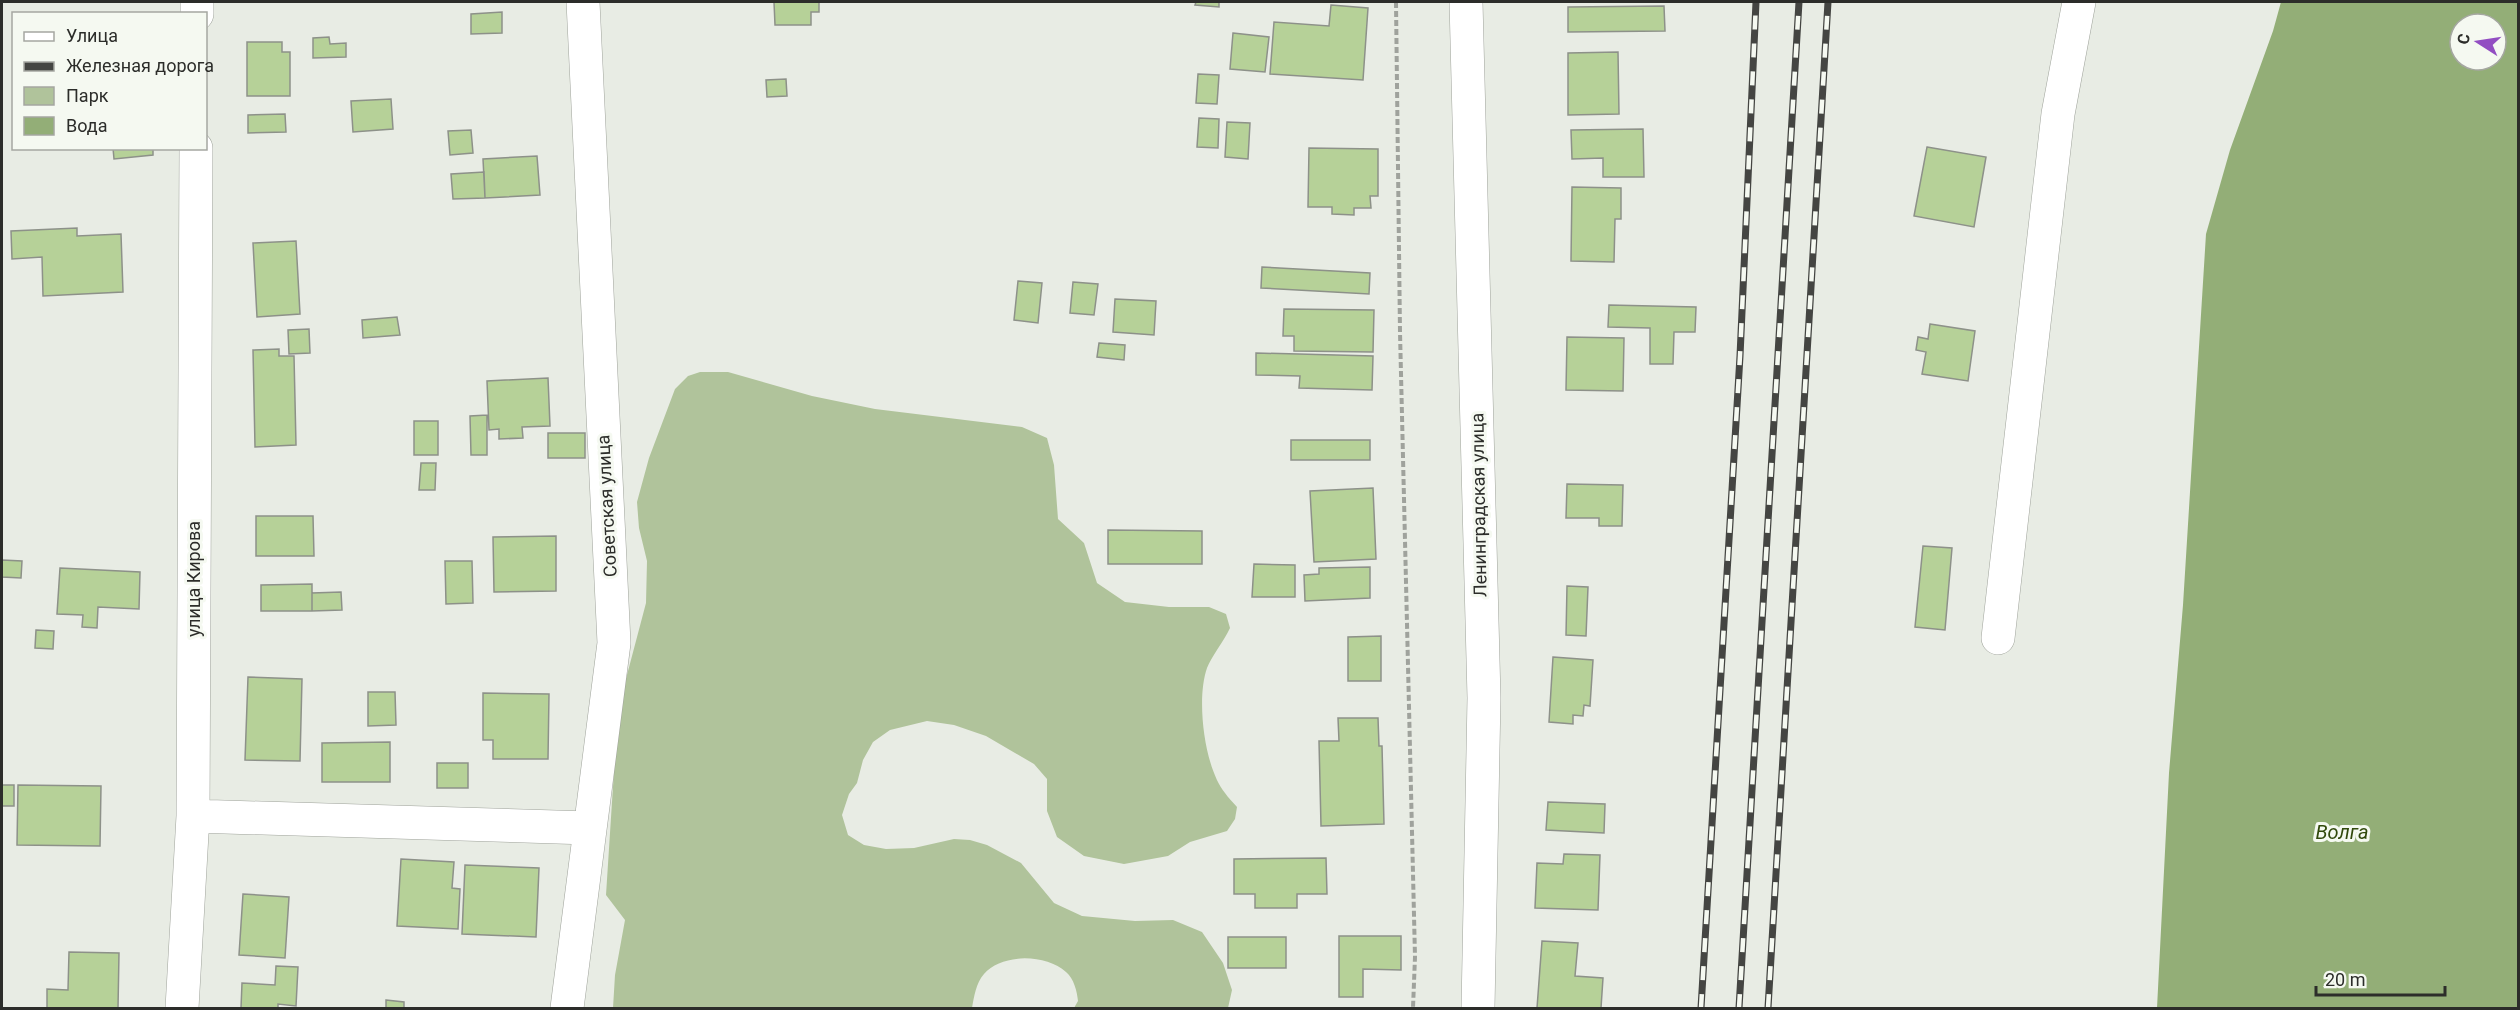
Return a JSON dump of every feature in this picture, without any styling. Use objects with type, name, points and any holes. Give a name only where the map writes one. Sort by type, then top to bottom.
[{"type":"street","name":"Советская улица","points":[[567,1008],[614,643],[583,2]]},
{"type":"street","name":"Ленинградская улица","points":[[1466,2],[1484,698],[1478,1008]]},
{"type":"street","points":[[1998,638],[2058,114],[2079,2]]},
{"type":"street","name":"улица Кирова","points":[[182,1008],[193,816],[196,150]]},
{"type":"street","points":[[193,816],[589,828]]},
{"type":"path","points":[[1396,2],[1400,332],[1414,945],[1413,1008]]},
{"type":"green space","points":[[700,372],[728,372],[812,396],[875,409],[1022,427],[1047,438],[1054,465],[1058,519],[1084,543],[1097,583],[1125,602],[1169,607],[1209,607],[1226,614],[1230,628],[1207,668],[1202,697],[1202,714],[1212,767],[1225,793],[1237,807],[1235,819],[1227,831],[1190,842],[1168,856],[1124,864],[1084,856],[1057,837],[1047,811],[1047,779],[1034,764],[986,736],[954,725],[927,721],[890,730],[873,742],[863,760],[857,783],[849,794],[842,815],[848,835],[864,845],[886,849],[914,848],[954,839],[970,840],[987,845],[1021,863],[1054,903],[1082,916],[1135,921],[1173,920],[1202,932],[1223,963],[1232,990],[1228,1008],[1074,1008],[1078,1001],[1077,993],[1066,972],[1047,962],[1024,958],[1002,962],[984,974],[977,986],[972,1008],[613,1008],[615,975],[625,920],[606,895],[618,709],[646,603],[647,561],[639,528],[637,502],[649,458],[675,389],[688,376]]},
{"type":"water","name":"Волга","points":[[2281,2],[2518,2],[2518,1008],[2157,1008],[2169,773],[2183,605],[2206,234],[2230,150],[2273,31]]},
{"type":"building","points":[[774,2],[819,2],[819,12],[811,12],[811,25],[775,25]]},
{"type":"building","points":[[1196,2],[1219,2],[1219,7],[1195,5]]},
{"type":"building","points":[[1331,5],[1368,8],[1363,80],[1270,74],[1274,22],[1329,26]]},
{"type":"building","points":[[1664,6],[1665,31],[1568,32],[1568,7]]},
{"type":"building","points":[[502,12],[502,33],[471,34],[471,14]]},
{"type":"building","points":[[1233,33],[1269,37],[1265,72],[1230,69]]},
{"type":"building","points":[[329,37],[330,44],[346,43],[346,57],[313,58],[313,38]]},
{"type":"building","points":[[247,42],[282,42],[282,52],[290,52],[290,96],[247,96]]},
{"type":"building","points":[[1618,52],[1619,114],[1568,115],[1568,53]]},
{"type":"building","points":[[1198,74],[1219,75],[1217,104],[1196,103]]},
{"type":"building","points":[[786,79],[787,96],[767,97],[766,80]]},
{"type":"building","points":[[391,99],[393,129],[353,132],[351,101]]},
{"type":"building","points":[[285,114],[286,132],[248,133],[248,115]]},
{"type":"building","points":[[1199,118],[1219,119],[1218,148],[1197,147]]},
{"type":"building","points":[[1227,122],[1250,123],[1248,159],[1225,157]]},
{"type":"building","points":[[1643,129],[1644,177],[1603,177],[1603,158],[1572,159],[1571,130]]},
{"type":"building","points":[[471,130],[473,153],[450,155],[448,131]]},
{"type":"building","points":[[1927,147],[1986,157],[1974,227],[1914,216]]},
{"type":"building","points":[[1309,148],[1378,149],[1378,196],[1370,196],[1371,208],[1354,208],[1354,215],[1332,214],[1332,207],[1308,207]]},
{"type":"building","points":[[113,150],[153,150],[153,155],[114,159]]},
{"type":"building","points":[[537,156],[540,195],[485,198],[483,159]]},
{"type":"building","points":[[484,172],[485,198],[453,199],[451,174]]},
{"type":"building","points":[[1572,187],[1621,188],[1621,219],[1615,219],[1614,262],[1571,261]]},
{"type":"building","points":[[77,228],[77,236],[121,234],[123,292],[43,296],[42,257],[12,259],[11,231]]},
{"type":"building","points":[[296,241],[300,314],[257,317],[253,243]]},
{"type":"building","points":[[1262,267],[1370,273],[1369,294],[1261,288]]},
{"type":"building","points":[[1018,281],[1042,283],[1038,323],[1014,320]]},
{"type":"building","points":[[1073,282],[1098,284],[1094,315],[1070,313]]},
{"type":"building","points":[[1115,299],[1156,301],[1154,335],[1113,332]]},
{"type":"building","points":[[1609,305],[1696,307],[1695,332],[1674,332],[1673,364],[1650,364],[1650,328],[1608,327]]},
{"type":"building","points":[[1284,309],[1374,310],[1373,352],[1294,351],[1294,336],[1283,336]]},
{"type":"building","points":[[397,317],[400,335],[363,338],[362,320]]},
{"type":"building","points":[[1930,324],[1975,331],[1968,381],[1922,374],[1926,352],[1916,350],[1918,337],[1928,339]]},
{"type":"building","points":[[309,329],[310,353],[289,354],[288,330]]},
{"type":"building","points":[[1567,337],[1624,338],[1623,391],[1566,390]]},
{"type":"building","points":[[1099,343],[1125,345],[1124,360],[1097,357]]},
{"type":"building","points":[[279,349],[279,356],[294,356],[296,445],[255,447],[253,350]]},
{"type":"building","points":[[1256,353],[1373,356],[1372,390],[1299,388],[1300,376],[1256,375]]},
{"type":"building","points":[[548,378],[550,426],[522,427],[523,438],[499,439],[499,429],[489,430],[487,381]]},
{"type":"building","points":[[487,415],[487,455],[471,455],[470,416]]},
{"type":"building","points":[[414,421],[438,421],[438,455],[414,455]]},
{"type":"building","points":[[548,433],[585,433],[585,458],[548,458]]},
{"type":"building","points":[[1291,440],[1370,440],[1370,460],[1291,460]]},
{"type":"building","points":[[421,463],[436,463],[435,490],[419,490]]},
{"type":"building","points":[[1567,484],[1623,485],[1622,526],[1599,526],[1599,518],[1566,518]]},
{"type":"building","points":[[1373,488],[1376,559],[1314,562],[1310,491]]},
{"type":"building","points":[[256,516],[313,516],[314,556],[256,556]]},
{"type":"building","points":[[1108,530],[1202,531],[1202,564],[1108,564]]},
{"type":"building","points":[[556,536],[556,591],[494,592],[493,537]]},
{"type":"building","points":[[1923,546],[1952,548],[1945,630],[1915,627]]},
{"type":"building","points":[[2,560],[22,561],[21,578],[2,577]]},
{"type":"building","points":[[445,561],[472,561],[473,603],[446,604]]},
{"type":"building","points":[[1254,564],[1295,565],[1295,597],[1252,597]]},
{"type":"building","points":[[1370,567],[1370,598],[1305,601],[1304,575],[1319,574],[1319,568]]},
{"type":"building","points":[[60,568],[140,572],[139,609],[98,607],[97,628],[82,627],[83,615],[57,614]]},
{"type":"building","points":[[312,584],[312,611],[261,611],[261,585]]},
{"type":"building","points":[[1567,586],[1588,587],[1586,636],[1566,635]]},
{"type":"building","points":[[341,592],[342,610],[312,611],[312,593]]},
{"type":"building","points":[[36,630],[54,631],[53,649],[35,648]]},
{"type":"building","points":[[1381,636],[1381,681],[1348,681],[1348,637]]},
{"type":"building","points":[[1553,657],[1593,660],[1590,706],[1584,705],[1583,716],[1573,715],[1573,724],[1549,722]]},
{"type":"building","points":[[248,677],[302,679],[300,761],[245,760]]},
{"type":"building","points":[[368,692],[395,692],[396,725],[368,726]]},
{"type":"building","points":[[483,693],[549,694],[548,759],[493,759],[493,740],[483,740]]},
{"type":"building","points":[[1338,718],[1378,718],[1379,746],[1382,746],[1384,824],[1321,826],[1319,741],[1339,741]]},
{"type":"building","points":[[390,742],[390,782],[322,782],[322,743]]},
{"type":"building","points":[[437,763],[468,763],[468,788],[437,788]]},
{"type":"building","points":[[2,785],[14,785],[14,806],[2,806]]},
{"type":"building","points":[[18,785],[101,786],[100,846],[17,845]]},
{"type":"building","points":[[1548,802],[1605,804],[1604,833],[1546,830]]},
{"type":"building","points":[[1564,854],[1600,855],[1598,910],[1535,908],[1537,863],[1563,864]]},
{"type":"building","points":[[1326,858],[1327,894],[1297,894],[1297,908],[1255,908],[1255,894],[1234,894],[1234,859]]},
{"type":"building","points":[[401,859],[454,862],[452,888],[460,889],[458,929],[397,926]]},
{"type":"building","points":[[465,865],[539,868],[536,937],[462,934]]},
{"type":"building","points":[[243,894],[289,897],[285,958],[239,955]]},
{"type":"building","points":[[1339,936],[1401,936],[1401,970],[1363,969],[1363,997],[1339,997]]},
{"type":"building","points":[[1228,937],[1286,937],[1286,968],[1228,968]]},
{"type":"building","points":[[1542,941],[1578,943],[1575,976],[1603,978],[1601,1008],[1537,1008]]},
{"type":"building","points":[[69,952],[119,953],[118,1008],[47,1008],[47,989],[68,990]]},
{"type":"building","points":[[276,966],[298,967],[296,1006],[278,1004],[278,1008],[241,1008],[242,983],[275,985]]},
{"type":"building","points":[[386,1000],[404,1002],[404,1008],[386,1008]]},
{"type":"railway","points":[[1701,1008],[1740,356],[1756,2]]},
{"type":"railway","points":[[1739,1008],[1799,2]]},
{"type":"railway","points":[[1768,1008],[1828,2]]}]
